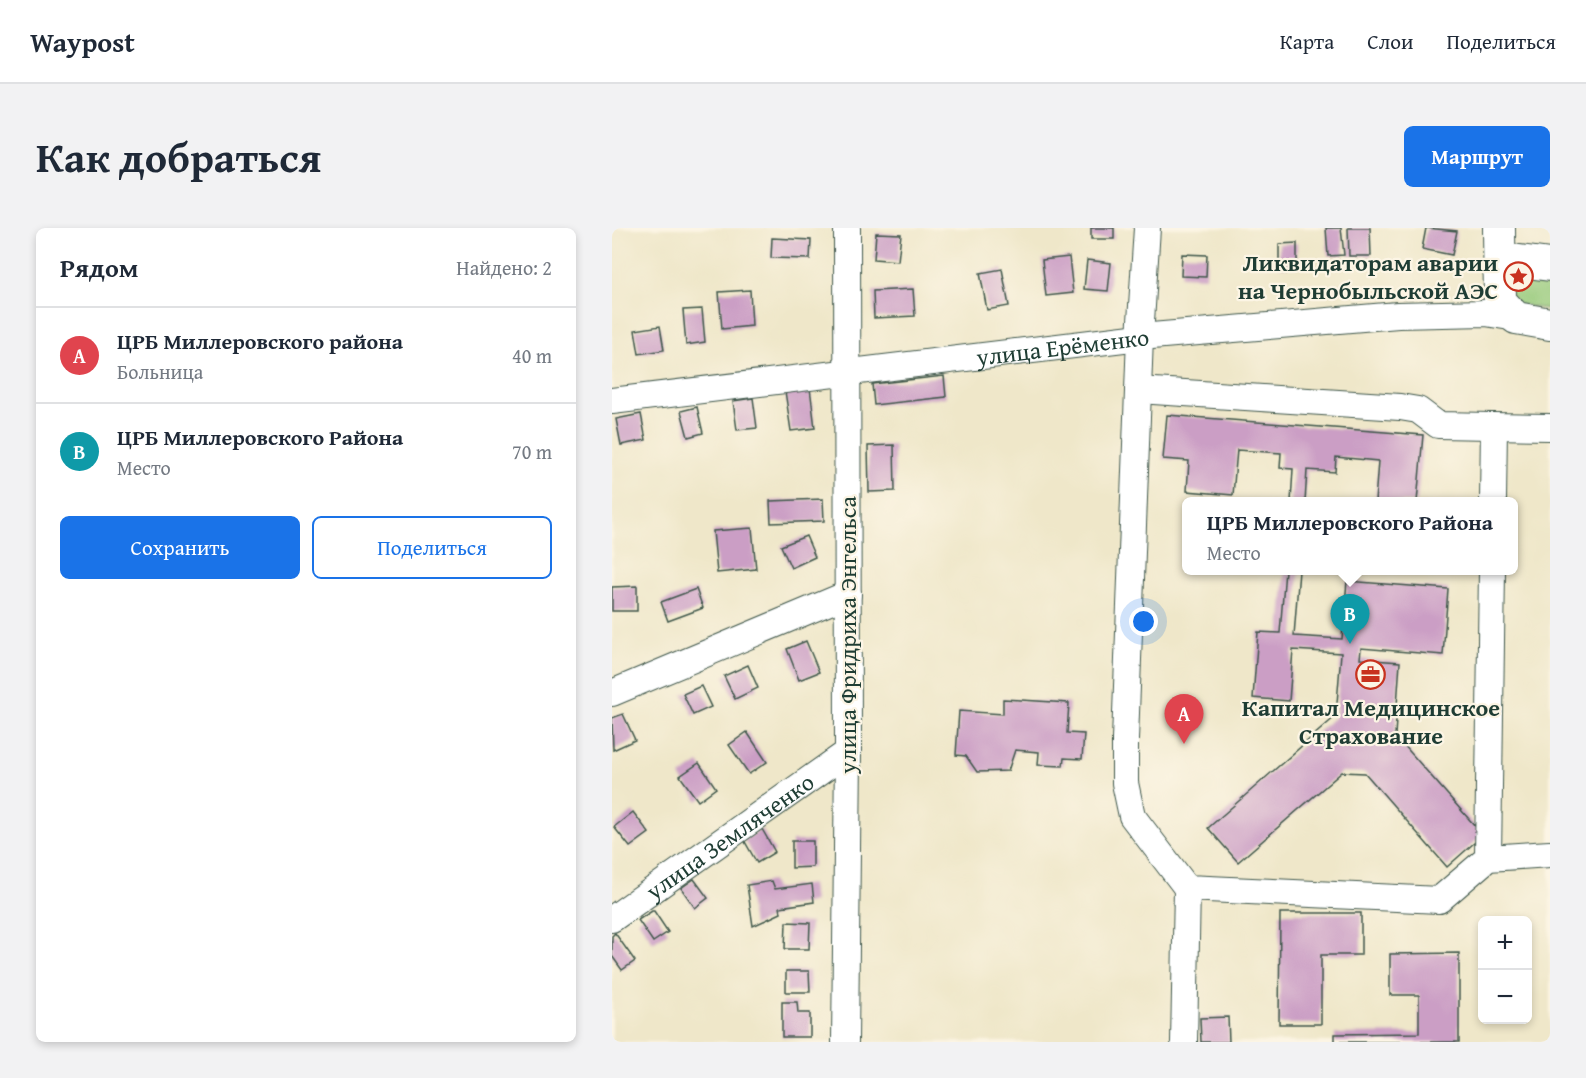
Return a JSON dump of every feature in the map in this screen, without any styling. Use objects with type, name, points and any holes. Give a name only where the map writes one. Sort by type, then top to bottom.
[{"type":"main road","points":[[1499,228],[1501,311],[1550,324]]},
{"type":"main road","points":[[1499,270],[1512,260],[1550,265]]},
{"type":"street","name":"улица Фридриха Энгельса","points":[[845,1042],[848,752],[847,228]]},
{"type":"street","points":[[1147,228],[1140,337],[1125,783],[1132,816],[1187,888],[1184,1042]]},
{"type":"street","name":"улица Ерёменко","points":[[612,401],[1140,337],[1398,315],[1501,311]]},
{"type":"street","points":[[1138,390],[1400,407],[1418,410],[1438,425],[1550,427]]},
{"type":"street","points":[[1493,497],[1494,426]]},
{"type":"street","points":[[1488,858],[1492,575]]},
{"type":"street","points":[[612,693],[848,594]]},
{"type":"street","name":"улица Земляченко","points":[[612,919],[848,752]]},
{"type":"street","points":[[1187,888],[1439,900],[1488,858],[1550,854]]},
{"type":"green space","points":[[1510,270],[1550,277],[1550,310],[1509,303]]},
{"type":"building","points":[[1091,228],[1114,228],[1114,239],[1091,239]]},
{"type":"building","points":[[1326,228],[1341,228],[1344,255],[1328,256]]},
{"type":"building","points":[[1348,228],[1370,228],[1371,256],[1349,256]]},
{"type":"building","points":[[1426,228],[1457,231],[1452,255],[1422,249]]},
{"type":"building","points":[[876,233],[901,234],[898,261],[874,259]]},
{"type":"building","points":[[772,238],[811,240],[810,259],[771,258]]},
{"type":"building","points":[[1297,243],[1297,267],[1279,267],[1279,244]]},
{"type":"building","points":[[1182,254],[1207,255],[1206,277],[1181,276]]},
{"type":"building","points":[[1069,257],[1073,293],[1046,296],[1042,260]]},
{"type":"building","points":[[1087,260],[1111,263],[1108,291],[1084,289]]},
{"type":"building","points":[[1002,269],[1009,306],[987,310],[980,273]]},
{"type":"building","points":[[913,289],[915,316],[874,318],[873,291]]},
{"type":"building","points":[[750,290],[752,326],[722,329],[719,292]]},
{"type":"building","points":[[702,309],[705,342],[686,345],[683,310]]},
{"type":"building","points":[[660,326],[664,350],[639,354],[635,330]]},
{"type":"building","points":[[944,376],[946,397],[874,405],[872,384]]},
{"type":"building","points":[[810,388],[815,428],[791,431],[785,391]]},
{"type":"building","points":[[753,398],[757,428],[737,430],[733,401]]},
{"type":"building","points":[[697,407],[703,433],[688,437],[681,411]]},
{"type":"building","points":[[641,414],[646,440],[621,445],[616,419]]},
{"type":"building","points":[[1167,415],[1423,435],[1417,497],[1375,497],[1378,461],[1336,457],[1335,472],[1307,470],[1305,497],[1291,497],[1293,469],[1280,468],[1281,453],[1237,450],[1233,495],[1187,491],[1189,461],[1163,459]]},
{"type":"building","points":[[894,445],[895,491],[869,492],[868,446]]},
{"type":"building","points":[[823,499],[824,521],[771,523],[770,501]]},
{"type":"building","points":[[752,528],[756,569],[717,573],[713,531]]},
{"type":"building","points":[[806,536],[815,557],[791,568],[781,546]]},
{"type":"building","points":[[1285,575],[1299,575],[1294,636],[1342,639],[1347,581],[1448,589],[1443,655],[1361,648],[1360,659],[1400,662],[1395,735],[1483,835],[1447,867],[1365,773],[1342,772],[1238,862],[1208,828],[1336,716],[1341,653],[1293,650],[1289,701],[1253,698],[1258,632],[1280,633]]},
{"type":"building","points":[[637,586],[637,611],[612,611],[612,587]]},
{"type":"building","points":[[696,589],[703,608],[668,621],[661,602]]},
{"type":"building","points":[[806,641],[819,672],[799,680],[787,649]]},
{"type":"building","points":[[748,665],[758,688],[735,699],[724,676]]},
{"type":"building","points":[[701,686],[711,707],[693,715],[683,694]]},
{"type":"building","points":[[1003,699],[1069,703],[1067,733],[1084,734],[1082,759],[1064,758],[1063,766],[1038,765],[1039,752],[1015,750],[1008,771],[977,772],[966,756],[956,755],[959,711],[1003,714]]},
{"type":"building","points":[[623,714],[635,740],[613,750],[612,718]]},
{"type":"building","points":[[747,732],[767,762],[749,774],[729,745]]},
{"type":"building","points":[[699,763],[716,788],[698,801],[680,776]]},
{"type":"building","points":[[633,812],[649,833],[630,847],[614,827]]},
{"type":"building","points":[[762,829],[775,852],[757,863],[744,840]]},
{"type":"building","points":[[792,841],[813,841],[813,867],[792,868]]},
{"type":"building","points":[[694,879],[708,898],[695,908],[681,888]]},
{"type":"building","points":[[772,881],[775,889],[812,884],[814,902],[780,907],[781,913],[753,926],[747,885]]},
{"type":"building","points":[[652,911],[668,932],[653,942],[638,920]]},
{"type":"building","points":[[1280,913],[1361,913],[1361,955],[1321,955],[1321,1024],[1279,1024]]},
{"type":"building","points":[[786,922],[810,923],[809,949],[785,949]]},
{"type":"building","points":[[615,933],[635,961],[622,970],[612,956],[612,936]]},
{"type":"building","points":[[1459,953],[1459,1042],[1335,1042],[1335,1034],[1419,1033],[1419,995],[1390,995],[1390,954]]},
{"type":"building","points":[[786,971],[809,971],[810,992],[786,992]]},
{"type":"building","points":[[782,1002],[797,1002],[798,1013],[810,1013],[810,1037],[782,1037]]},
{"type":"building","points":[[1228,1017],[1229,1042],[1201,1042],[1200,1018]]},
{"type":"place","name":"Ликвидаторам аварии на Чернобыльской АЭС","points":[[1519,276]]},
{"type":"place","name":"ЦРБ Миллеровского Района","points":[[1350,644]]},
{"type":"place","name":"Капитал Медицинское Страхование","points":[[1371,674]]},
{"type":"place","name":"ЦРБ Миллеровского района","points":[[1184,744]]}]
